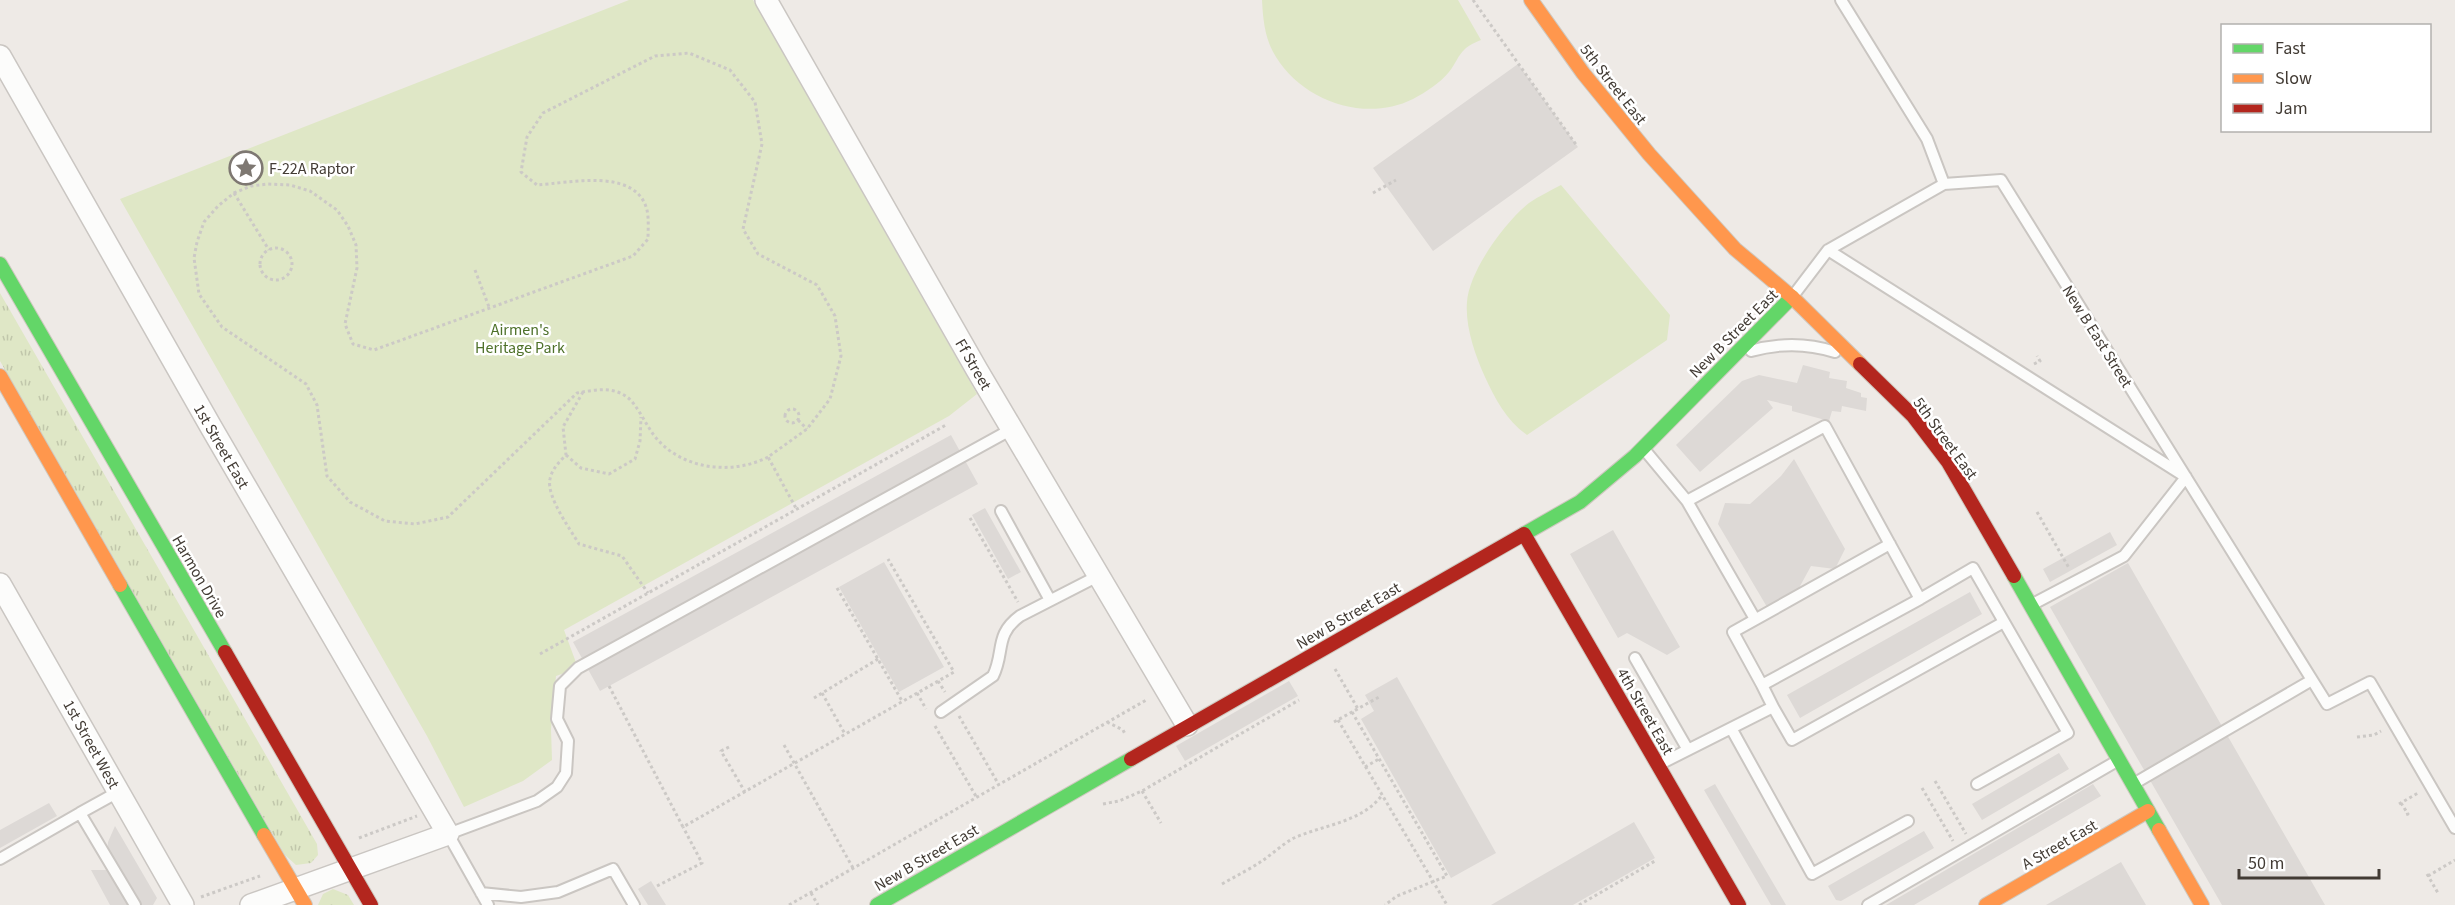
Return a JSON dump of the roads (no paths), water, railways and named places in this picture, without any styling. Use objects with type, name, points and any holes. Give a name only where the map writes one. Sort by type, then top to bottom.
[{"type":"street","name":"Ff Street","points":[[766,0],[1012,429],[1187,726]]},
{"type":"street","name":"5th Street East","points":[[1532,0],[1583,74],[1649,154],[1735,249],[1792,297],[1913,416],[1948,462],[2202,905]]},
{"type":"street","name":"1st Street East","points":[[0,56],[211,427],[448,834]]},
{"type":"street","name":"Harmon Drive","points":[[0,264],[371,905]]},
{"type":"street","name":"New B Street East","points":[[877,905],[1580,502],[1643,448],[1792,297]]},
{"type":"street","points":[[0,376],[300,897]]},
{"type":"street","name":"4th Street East","points":[[1524,534],[1739,905]]},
{"type":"street","name":"1st Street West","points":[[0,584],[89,736],[118,792],[183,904]]},
{"type":"street","name":"A Street East","points":[[1986,905],[2148,811]]},
{"type":"street","points":[[250,905],[300,897],[350,870],[448,834]]},
{"type":"lane","points":[[1841,0],[1927,139],[1944,184]]},
{"type":"lane","name":"New B East Street","points":[[1792,297],[1828,250],[1944,184],[2001,180],[2327,704],[2370,682],[2455,828]]},
{"type":"lane","points":[[1828,250],[2186,477],[2124,556],[2030,605]]},
{"type":"lane","points":[[1733,357],[1770,346],[1793,344],[1822,348],[1854,357]]},
{"type":"lane","points":[[1688,501],[1825,426],[1920,599]]},
{"type":"lane","points":[[488,905],[448,834],[537,801],[557,787],[566,772],[568,741],[557,719],[560,686],[578,668],[1012,429]]},
{"type":"lane","points":[[1643,448],[1688,501],[1755,619]]},
{"type":"lane","points":[[1001,511],[1050,600]]},
{"type":"lane","points":[[1890,544],[1733,632],[1792,740],[2004,622]]},
{"type":"lane","points":[[1762,685],[1973,568],[2068,733],[1977,784]]},
{"type":"lane","points":[[941,712],[993,676],[997,668],[1000,641],[1005,630],[1024,613],[1098,576]]},
{"type":"lane","points":[[1635,658],[1688,750]]},
{"type":"lane","points":[[2133,784],[2312,680]]},
{"type":"lane","points":[[1658,765],[1773,707]]},
{"type":"lane","points":[[1731,728],[1812,874],[1908,821]]},
{"type":"lane","points":[[1868,905],[2119,759]]},
{"type":"lane","points":[[0,859],[118,792]]},
{"type":"lane","points":[[80,813],[135,905]]},
{"type":"lane","points":[[481,893],[521,897],[558,892],[613,869],[634,905]]},
{"type":"place","name":"F-22A Raptor","points":[[246,168]]},
{"type":"park label","name":"Airmen's Heritage Park","points":[[520,338]]}]
